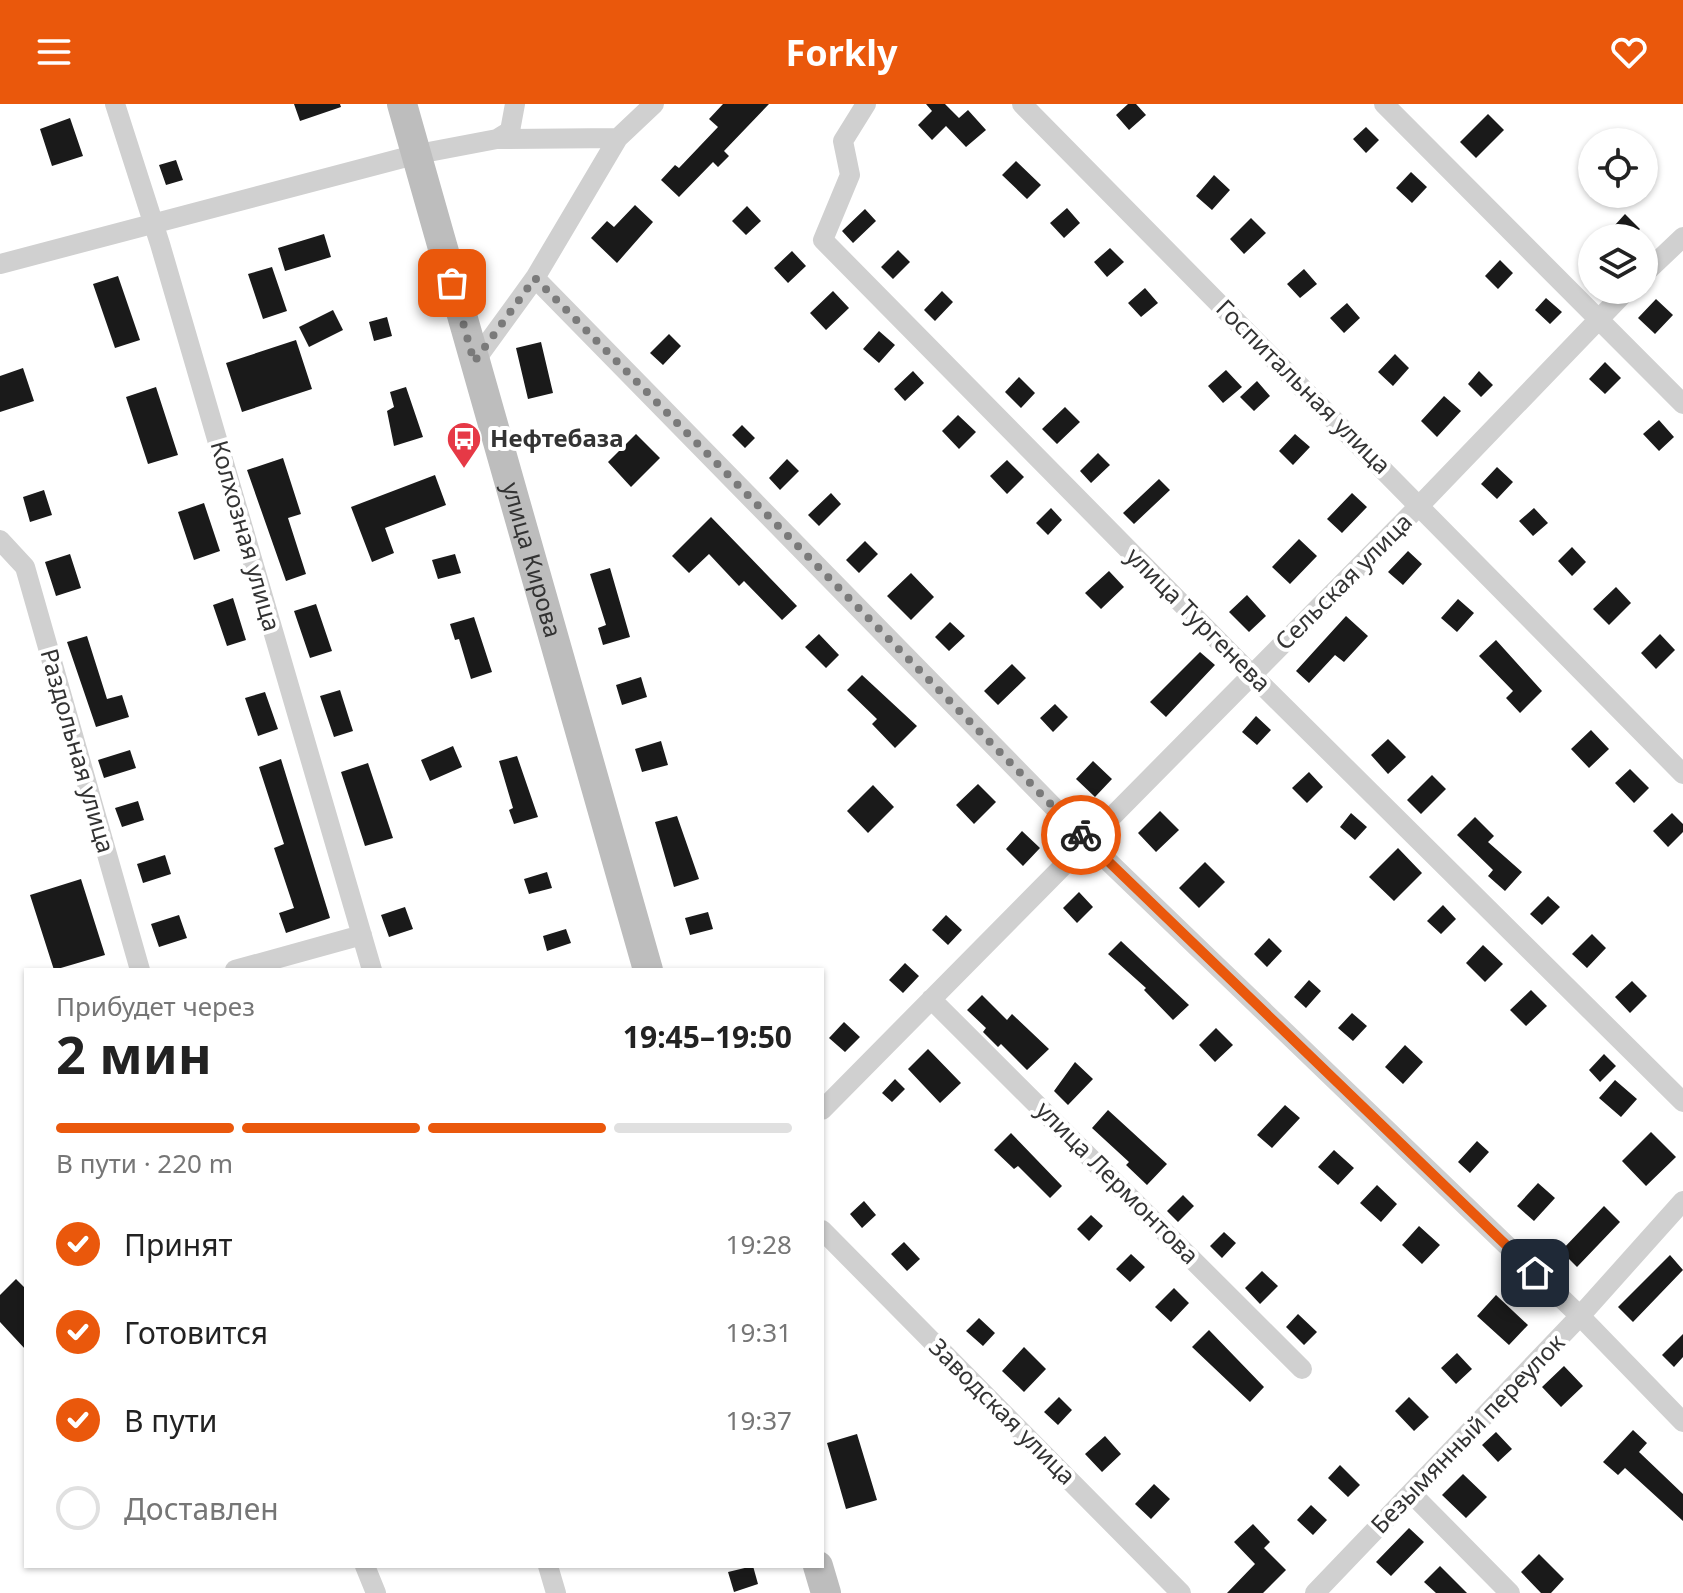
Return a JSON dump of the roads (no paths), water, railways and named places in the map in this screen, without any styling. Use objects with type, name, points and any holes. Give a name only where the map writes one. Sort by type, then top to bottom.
[{"type":"main road","name":"улица Кирова","points":[[402,104],[647,968]]},
{"type":"main road","points":[[819,1568],[826,1593]]},
{"type":"street","name":"Колхозная улица","points":[[115,104],[371,968]]},
{"type":"street","points":[[497,139],[510,131],[515,104]]},
{"type":"street","points":[[474,362],[535,278],[618,138],[654,104]]},
{"type":"street","name":"улица Тургенева","points":[[866,104],[843,141],[850,175],[823,240],[1252,675],[1683,1102]]},
{"type":"street","name":"Госпитальная улица","points":[[1022,104],[1683,774]]},
{"type":"street","points":[[1384,104],[1683,404]]},
{"type":"street","points":[[0,264],[418,154],[497,139],[618,138]]},
{"type":"street","points":[[1658,261],[1683,237]]},
{"type":"street","points":[[535,278],[1086,840],[1580,1316],[1683,1422]]},
{"type":"street","name":"Сельская улица","points":[[824,1108],[1420,505],[1612,304]]},
{"type":"street","name":"Раздольная улица","points":[[0,540],[25,567],[139,968]]},
{"type":"street","points":[[242,968],[362,935]]},
{"type":"street","name":"улица Лермонтова","points":[[931,999],[1302,1369]]},
{"type":"street","name":"Безымянный переулок","points":[[1315,1593],[1580,1316],[1683,1201]]},
{"type":"street","name":"Заводская улица","points":[[824,1232],[1181,1593]]},
{"type":"street","points":[[1412,1494],[1510,1593]]},
{"type":"street","points":[[366,1568],[376,1593]]},
{"type":"street","points":[[549,1568],[556,1593]]},
{"type":"place","name":"Нефтебаза","points":[[464,470]]}]
